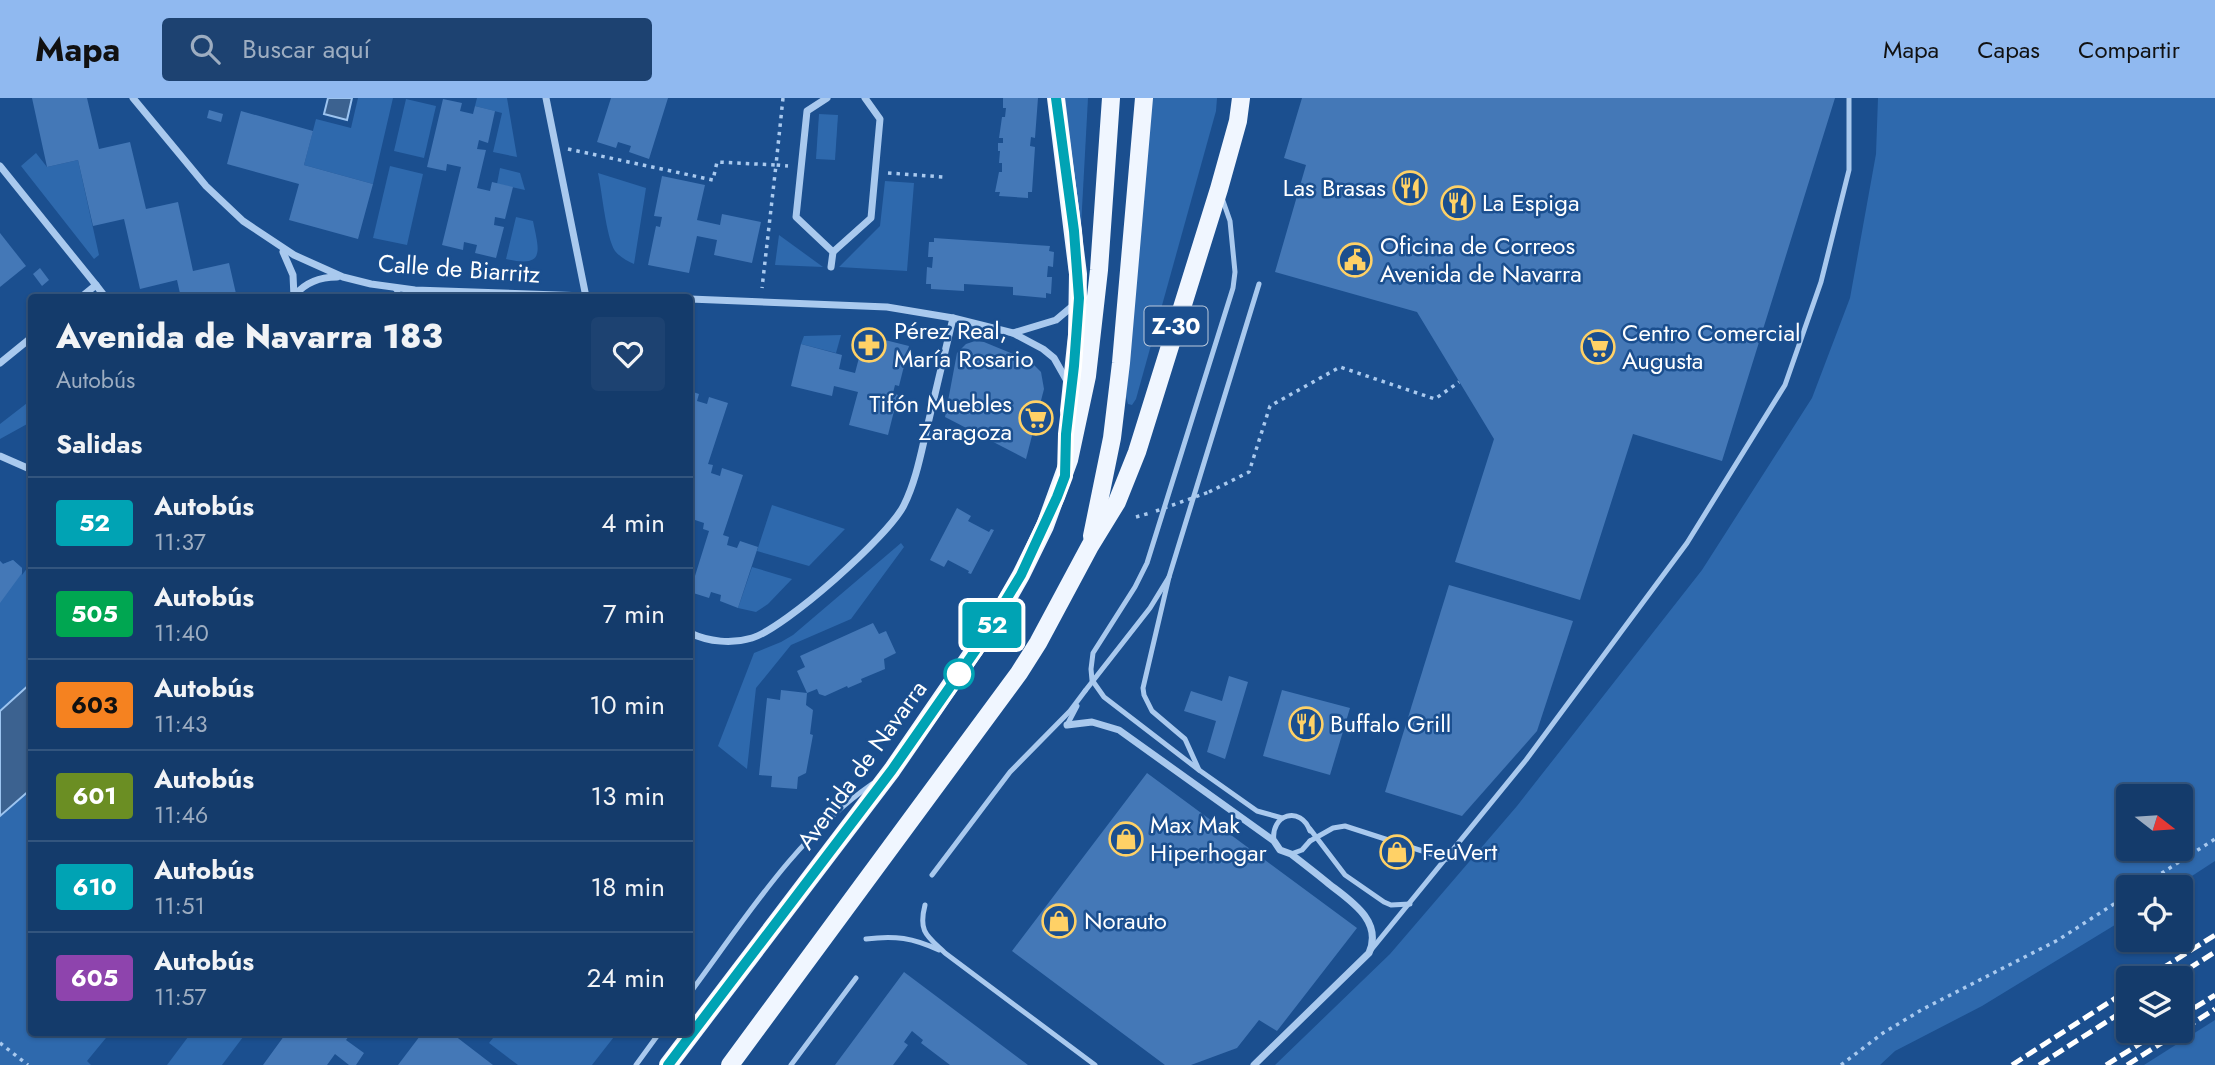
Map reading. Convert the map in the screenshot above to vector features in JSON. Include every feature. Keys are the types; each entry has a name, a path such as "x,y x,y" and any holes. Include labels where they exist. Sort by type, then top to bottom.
{"main road":[{"path":"1056,98 1074,231 1079,298 1066,434 1065,476"},
{"path":"1065,476 1087,376 1099,270 1111,98"},
{"path":"730,1065 1019,673 1090,547 1112,438 1144,98"},
{"name":"Z-30","path":"1090,547 1117,502 1137,452 1219,189 1238,121 1241,98"},
{"name":"Avenida de Navarra","path":"693,1032 892,770 997,617 1039,538 1065,476"},
{"name":"Avenida de Navarra","path":"668,1065 690,1036"}],"street":[{"name":"Calle de Biarritz","path":"133,98 206,186 243,220 282,248 343,277 394,287 459,294"},
{"path":"546,98 585,294"},
{"path":"827,98 807,111 796,217 833,252"},
{"path":"831,267 833,252 871,218 880,119 865,98"},
{"path":"0,166 103,294"},
{"path":"875,172 886,173"},
{"path":"282,248 293,275 294,294"},
{"path":"296,294 316,280 343,277"},
{"path":"85,294 96,285"},
{"path":"1013,333 1056,320 1068,312 1079,298"},
{"path":"693,299 887,307 953,318 1013,333 1043,349 1054,358 1072,391"},
{"path":"693,634 717,641 736,641 752,638 777,626 870,547 896,519 917,468 953,318"},
{"path":"0,363 28,340"},
{"path":"0,456 28,468"},
{"path":"1067,725 1092,722 1119,730 1274,841 1280,850 1291,854 1363,912 1369,921 1373,936 1369,953 1254,1065"}],"lane":[{"path":"1369,953 1526,760 1687,543 1785,385 1821,282 1849,170 1849,98"},
{"path":"1219,189 1230,221 1235,272 1233,288 1147,563 1093,653 1092,680 1104,697 1257,811 1282,818 1301,818 1345,876 1384,902 1391,905 1410,904"},
{"path":"1199,770 1185,739 1152,711 1143,688 1169,577 1258,284"},
{"path":"394,287 399,294"},
{"path":"932,875 1010,772 1070,711 1150,608 1169,577"},
{"path":"1067,725 1085,691"},
{"path":"693,989 801,846 852,798 892,770"},
{"path":"1274,841 1274,828 1282,818"},
{"path":"1291,854 1302,850 1310,841 1333,828 1345,827 1447,859"},
{"path":"1310,829 1310,841"},
{"path":"925,905 923,929 930,938 946,953 1095,1065"},
{"path":"866,939 888,936 908,938 946,953"},
{"path":"791,1065 856,978"},
{"path":"636,1065 657,1036"}],"path":[{"path":"761,302 783,98"},
{"path":"556,147 713,180 717,162 787,166"},
{"path":"886,173 943,177"},
{"path":"1136,517 1209,492 1249,472 1270,406 1340,367 1435,398 1459,382"},
{"path":"2159,875 2215,839"},
{"path":"1841,1065 1883,1033 1923,1009 2058,940 2116,903"},
{"path":"0,1043 28,1065"}],"shaded area":[{"path":"328,98 352,98 347,120 324,114"},
{"path":"358,98 393,98 373,184 304,165 316,119 351,128"},
{"path":"477,98 507,98 517,157 493,152 502,113 475,106"},
{"path":"1058,98 1088,98 1081,227 1074,226"},
{"path":"1149,98 1217,98 1216,111 1136,399 1132,405 1128,404 1126,397"},
{"path":"1878,98 2215,98 2215,861 2193,875 2116,875 2116,924 1982,1006 1895,1051 1880,1065 1275,1065 1390,954 1517,806 1702,570 1812,398 1850,298 1876,154"},
{"path":"406,99 436,106 424,158 394,151"},
{"path":"819,114 838,115 835,160 816,159"},
{"path":"36,153 47,167 78,160 99,255 94,259 21,166"},
{"path":"390,166 423,174 407,245 373,238"},
{"path":"500,168 520,173 525,190 497,184"},
{"path":"598,173 646,188 634,264 619,255 612,244"},
{"path":"885,181 914,183 907,271 839,267 880,226"},
{"path":"516,217 533,221 538,249 534,259 506,259"},
{"path":"779,235 823,267 775,265"},
{"path":"841,335 836,353 801,344 804,336"},
{"path":"28,402 28,424 0,439 0,424"},
{"path":"772,505 845,529 809,566 757,551"},
{"path":"901,543 904,547 851,619 791,645 756,688 747,769 718,746 754,653 793,635"},
{"path":"13,560 22,568 22,575 28,567 28,1036 108,1036 87,1061 91,1065 0,1065 0,561 3,564"},
{"path":"752,567 792,579 768,604 756,612 738,608"},
{"path":"28,686 28,792 0,816 0,711"},
{"path":"2215,1020 2215,1065 2144,1065 2179,1043 2193,1043 2193,1034"},
{"path":"189,1036 244,1036 222,1065 167,1065"},
{"path":"495,1036 615,1036 592,1065 518,1065 489,1043"}],"building":[{"path":"32,98 87,98 99,149 130,142 146,209 178,202 193,271 229,263 236,294 180,294 177,280 140,289 124,219 93,226 78,160 47,167"},
{"path":"611,98 668,98 649,159 629,152 631,146 618,142 616,148 597,142"},
{"path":"1003,98 1038,98 1035,138 1031,137 1030,146 1035,147 1032,192 1028,192 1028,198 999,196 1000,192 995,192 999,172 1002,172 998,143 1003,143 1003,138 999,138 1006,108 1003,108"},
{"name":"Centro Comercial Augusta","path":"1302,98 1835,98 1722,461 1633,434 1580,600 1455,562 1494,439 1417,312 1275,272 1306,165 1284,158"},
{"path":"443,99 462,103 460,111 473,114 475,106 495,111 488,143 479,140 477,149 486,150 477,188 490,191 492,182 513,187 505,219 495,217 494,225 504,227 496,258 475,253 477,245 464,242 463,250 442,245 461,167 447,164 446,171 427,167"},
{"path":"209,110 223,114 221,122 207,118"},
{"path":"241,111 313,131 304,165 373,184 358,239 289,220 299,184 227,164"},
{"path":"662,176 705,185 697,220 720,225 722,214 761,222 752,263 714,255 717,240 697,236 689,273 648,265 656,226 660,227 662,217 654,216"},
{"path":"0,233 26,266 0,287"},
{"path":"934,238 1050,246 1049,251 1054,252 1053,267 1048,266 1047,277 1052,277 1051,294 1046,293 1046,298 1013,295 1013,287 964,284 964,291 931,289 931,284 926,284 927,267 932,268 933,257 928,257 929,242 934,242"},
{"path":"40,268 49,280 42,286 33,274"},
{"path":"865,335 909,346 899,386 895,385 893,393 898,395 888,435 849,425 858,392 834,386 832,396 791,386 801,344 842,355 839,369 855,373"},
{"path":"984,342 1030,361 1041,372 1044,389 1026,459 945,417 957,353 966,344"},
{"path":"693,392 699,394 697,401 707,404 709,397 728,403 708,464 713,465 711,473 720,476 722,468 743,475 723,535 729,537 727,545 737,548 740,541 758,547 738,608 720,601 721,595 711,592 709,598 693,593 693,582 709,531 703,529 704,523 695,520 693,526"},
{"path":"957,508 971,516 968,521 989,532 994,530 971,574 948,560 944,567 930,560"},
{"path":"13,560 22,568 22,573 0,603 0,561 3,564"},
{"path":"1449,585 1573,621 1537,731 1462,816 1385,792"},
{"path":"873,623 879,634 886,631 896,653 884,659 885,669 861,679 862,682 825,696 819,694 817,689 807,693 797,671 805,667 800,656"},
{"path":"1229,676 1248,682 1225,759 1207,752 1216,721 1184,711 1191,691 1222,701"},
{"path":"781,690 807,693 806,705 813,710 810,734 813,735 806,773 798,777 797,789 771,787 772,776 759,775 767,698 780,700"},
{"path":"1282,690 1350,708 1330,775 1263,756"},
{"path":"1147,773 1357,928 1277,1031 1259,1020 1237,1048 1191,1065 1165,1065 1012,951"},
{"path":"904,972 1028,1065 950,1065 921,1043 923,1040 912,1031 904,1042 908,1045 893,1065 835,1065"},
{"path":"284,1036 349,1036 346,1040 364,1053 356,1065 349,1065 335,1054 327,1065 263,1065"},
{"path":"420,1036 455,1036 493,1065 398,1065"}],"railway":[{"path":"2166,966 2215,935"},
{"path":"2193,966 2215,952"},
{"path":"2193,1009 2215,995"},
{"path":"2012,1065 2116,998"},
{"path":"2127,1065 2215,1009"},
{"path":"2039,1065 2116,1016"},
{"path":"2106,1065 2141,1043"}],"bus line":[{"name":"52","path":"693,1032 892,770 975,651 1021,575 1057,497 1065,476 1066,434 1079,298 1074,231 1056,98"},
{"name":"52","path":"668,1065 690,1036"}],"place":[{"name":"Las Brasas","path":"1410,188"},
{"name":"La Espiga","path":"1458,203"},
{"name":"Oficina de Correos Avenida de Navarra","path":"1355,260"},
{"name":"Pérez Real, María Rosario","path":"869,345"},
{"name":"Centro Comercial Augusta","path":"1598,347"},
{"name":"Tifón Muebles Zaragoza","path":"1036,418"},
{"name":"Buffalo Grill","path":"1306,724"},
{"name":"Max Mak Hiperhogar","path":"1126,839"},
{"name":"FeuVert","path":"1397,852"},
{"name":"Norauto","path":"1059,921"}]}
